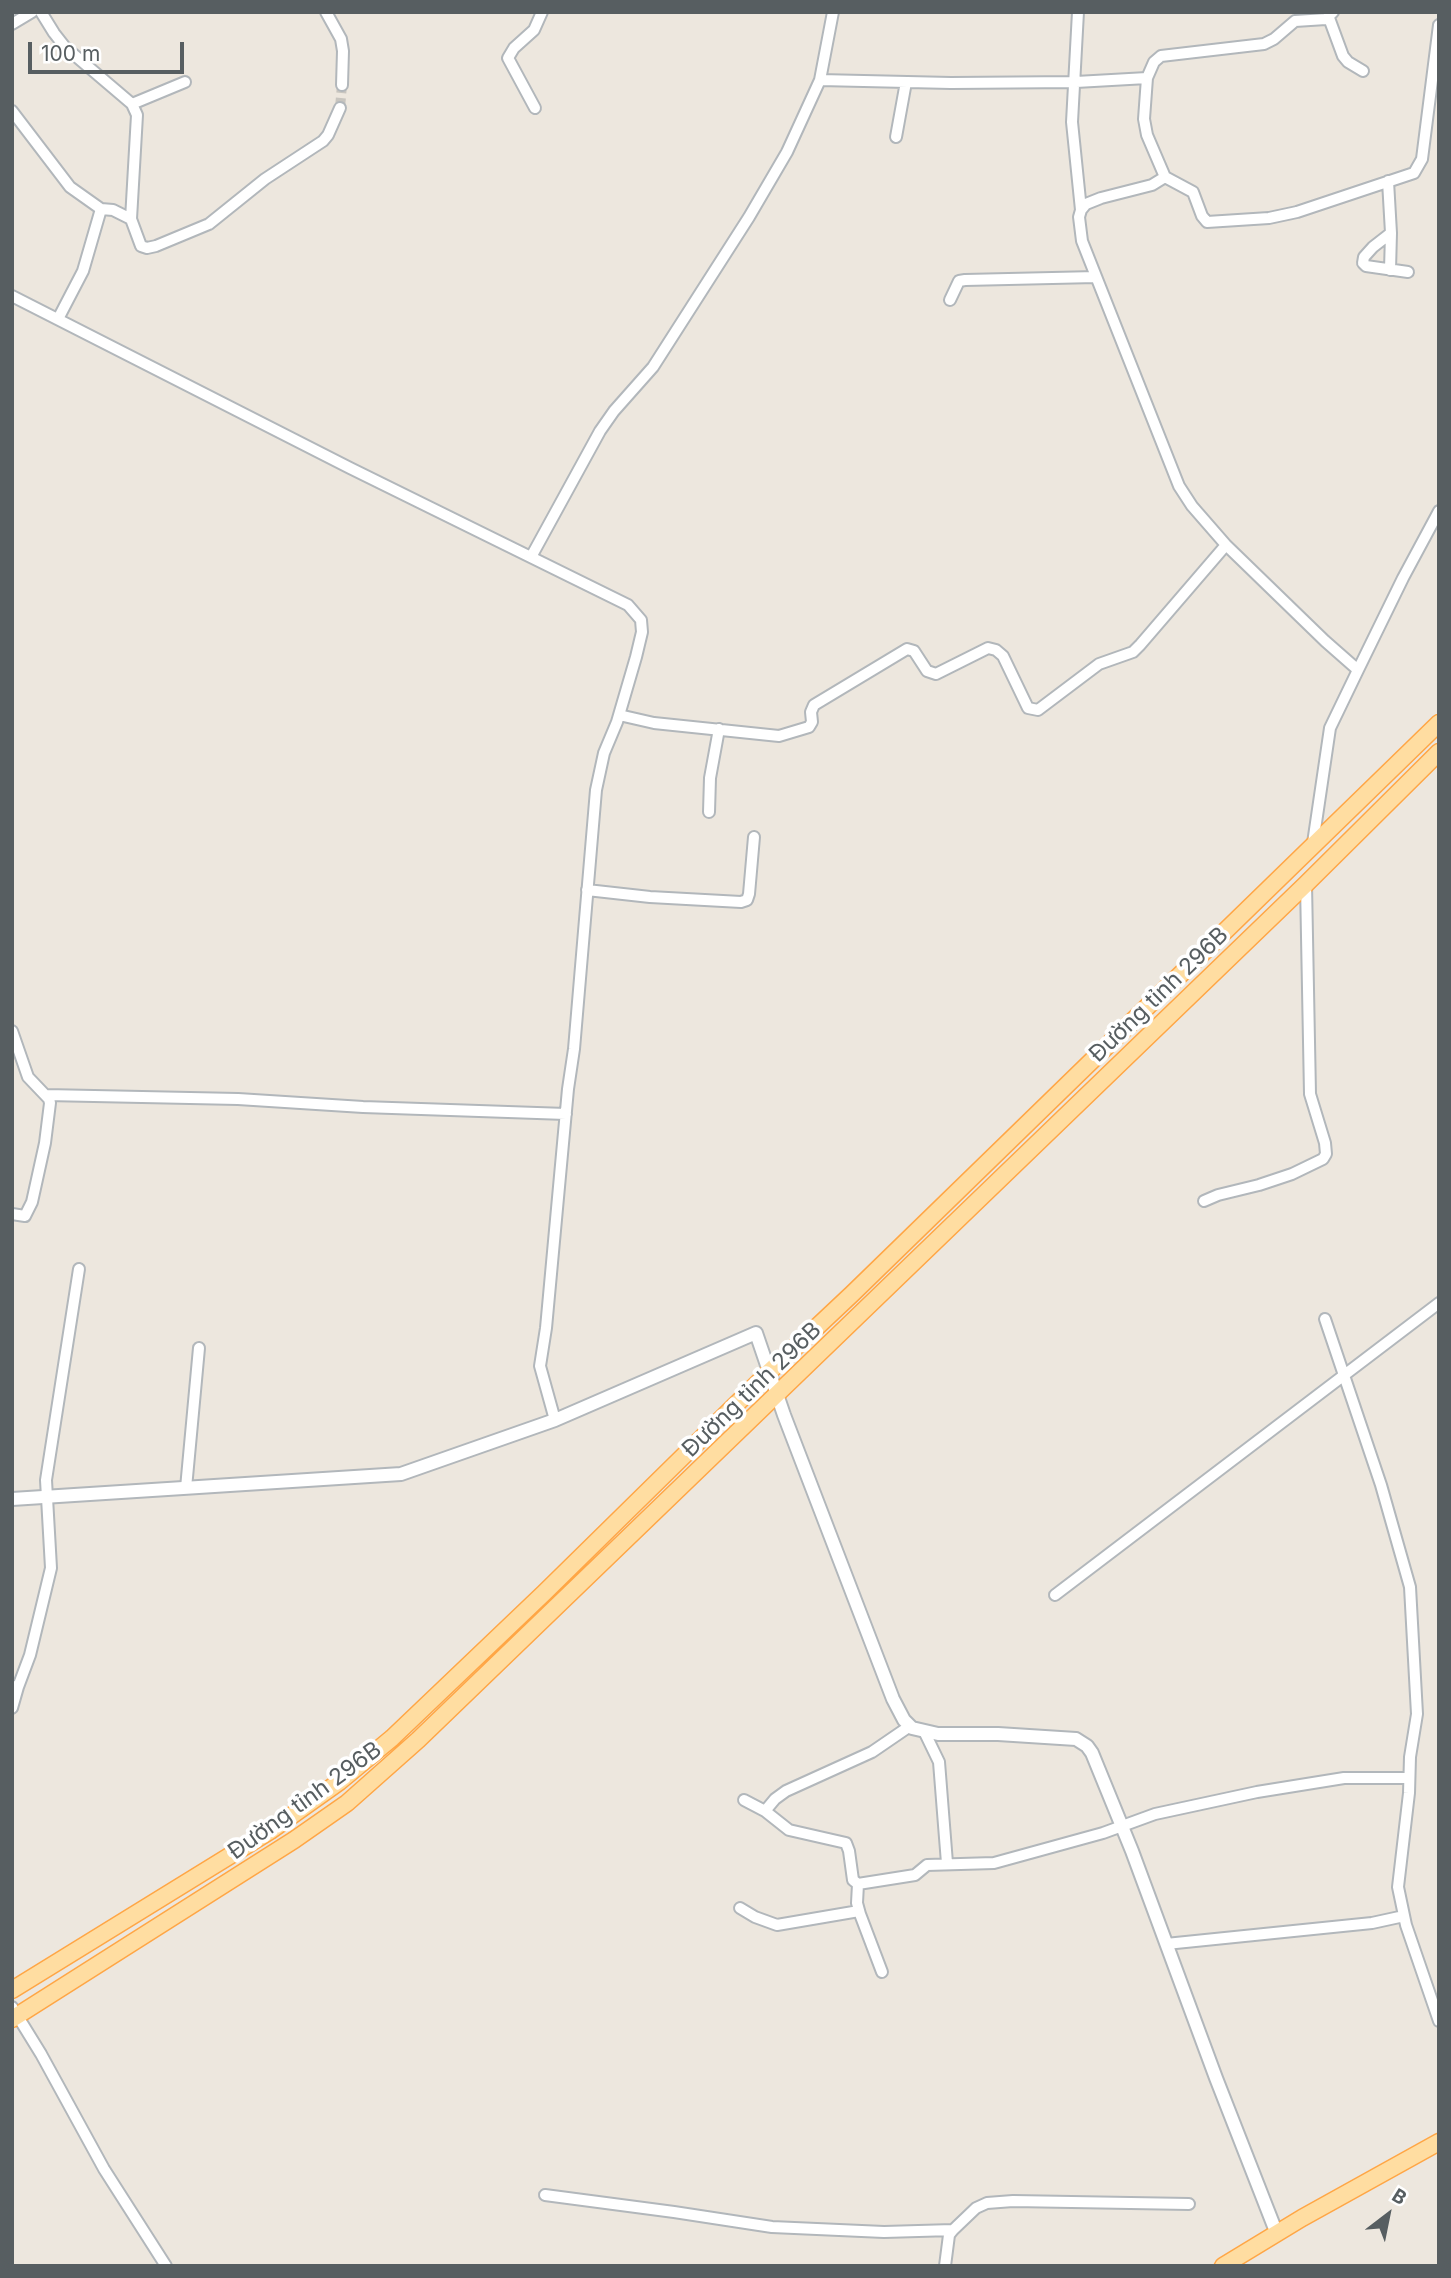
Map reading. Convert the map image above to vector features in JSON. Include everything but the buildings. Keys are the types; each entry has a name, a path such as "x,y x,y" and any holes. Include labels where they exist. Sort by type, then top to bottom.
{"main road":[{"name":"Đường tỉnh 296B","path":"12,1990 244,1848 339,1782 392,1738 1439,723"},
{"name":"Đường tỉnh 296B","path":"14,2014 294,1840 347,1803 418,1740 555,1609 776,1392 1306,884 1439,752"},
{"path":"1223,2266 1302,2218 1439,2142"}],"street":[{"path":"12,23 32,12"},
{"path":"41,12 65,47 132,104 137,115 131,219"},
{"path":"326,12 341,39 342,85"},
{"path":"535,108 508,58 513,48 534,30 542,12"},
{"path":"531,557 600,431 653,367 750,217 787,152 820,80 833,12"},
{"path":"1078,12 1072,122 1082,240 1179,486 1192,506 1226,545 1358,670"},
{"path":"1363,71 1343,56 1331,15 1295,21 1264,44 1161,56 1154,62 1147,78 1144,119 1147,135 1165,177 1193,192 1207,222 1269,218 1297,212 1414,173 1422,159 1439,25"},
{"path":"820,80 1076,82 1147,78"},
{"path":"132,104 186,82"},
{"path":"896,137 906,82"},
{"path":"12,111 69,187 101,209 113,210 131,219 138,242 147,248 209,224 265,179 323,141 340,108"},
{"path":"1081,210 1086,204 1101,198 1152,185 1165,177"},
{"path":"1388,181 1390,270"},
{"path":"58,320 83,271 101,209"},
{"path":"1391,233 1373,247 1364,257 1363,263 1366,266 1408,272"},
{"path":"950,300 959,281 965,280 1096,277"},
{"path":"12,296 628,606 641,620 642,632 619,715 599,769 574,1049 540,1366 555,1420"},
{"path":"1313,843 1330,729 1439,511"},
{"path":"619,715 654,723 779,736 808,727 812,722 811,712 814,705 907,649 914,650 927,671 936,674 988,648 1003,656 1028,708 1038,710 1099,664 1133,652 1226,545"},
{"path":"709,812 710,778 719,729"},
{"path":"587,890 649,897 741,902 747,900 749,894 754,837"},
{"path":"1204,1201 1292,1174 1323,1159 1326,1154 1310,1094 1306,884"},
{"path":"12,1031 28,1077 46,1095 50,1103 46,1143 32,1202 25,1216 12,1214"},
{"path":"46,1095 238,1099 565,1114"},
{"path":"12,1708 15,1686 30,1655 51,1568 46,1497 50,1448 79,1269"},
{"path":"1055,1595 1439,1303"},
{"path":"1325,1319 1381,1485 1410,1587 1417,1714 1410,1757 1398,1888 1439,2021"},
{"path":"12,1499 401,1474 555,1420 756,1333 893,1699 904,1720 910,1726 925,1731 1076,1739 1092,1753 1277,2234"},
{"path":"186,1488 199,1348"},
{"path":"765,1811 786,1791 873,1752 910,1726"},
{"path":"925,1731 939,1762 947,1863"},
{"path":"744,1800 765,1811 789,1830 845,1843 853,1880 858,1884 915,1875 927,1864 993,1863 1103,1833 1155,1814 1222,1799 1344,1778 1409,1778"},
{"path":"858,1884 859,1911 882,1972"},
{"path":"740,1908 777,1925 859,1911"},
{"path":"1166,1944 1372,1923 1405,1916"},
{"path":"14,2014 41,2054 104,2169 166,2266"},
{"path":"545,2195 674,2211 772,2227 884,2232 953,2230"},
{"path":"945,2266 949,2235 976,2208 987,2203 1013,2201 1189,2204"}],"tunnel":[{"path":"340,108 342,85"}]}
